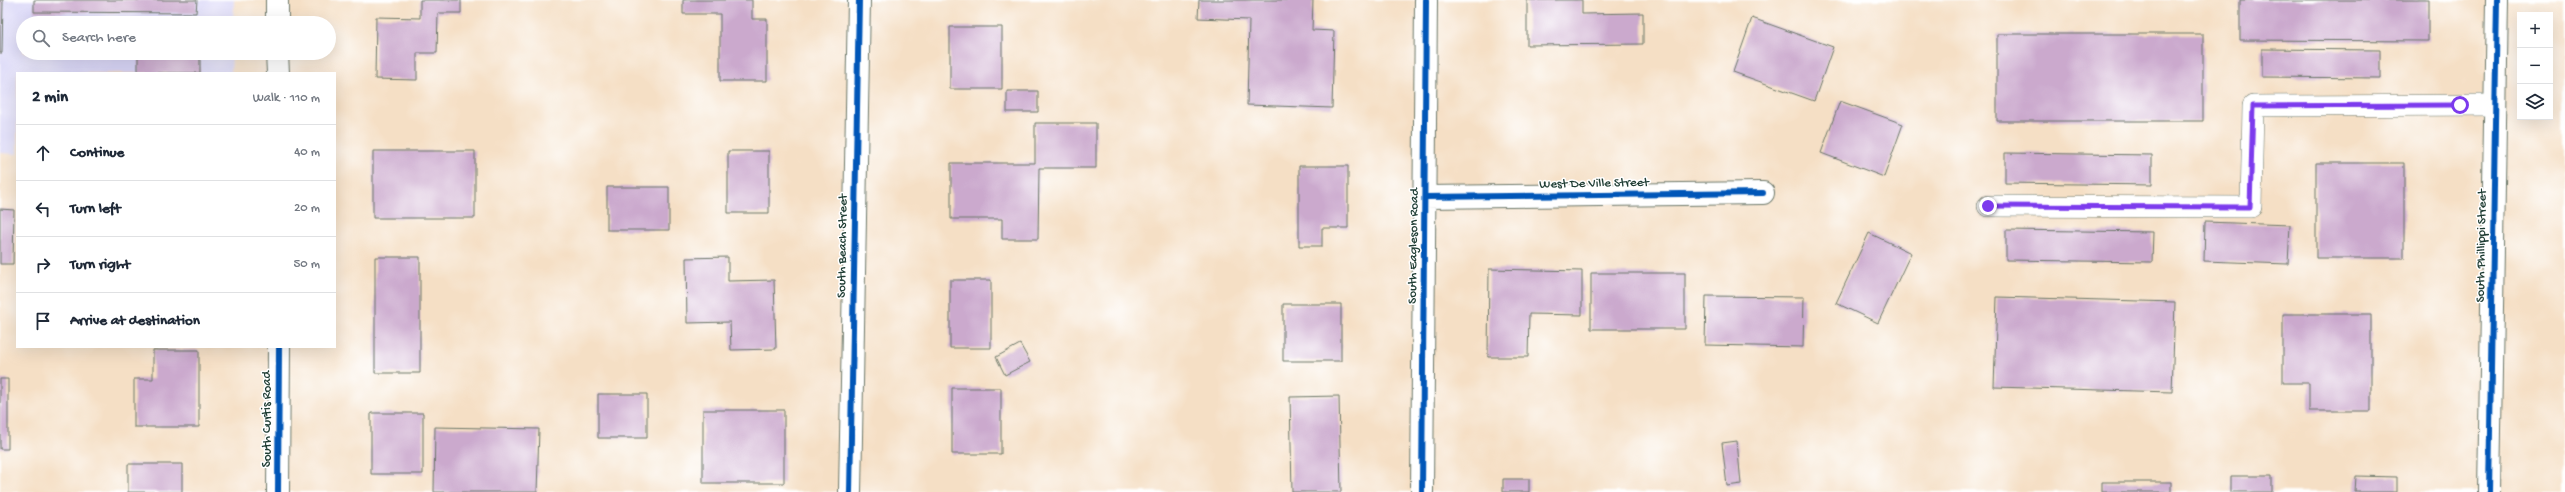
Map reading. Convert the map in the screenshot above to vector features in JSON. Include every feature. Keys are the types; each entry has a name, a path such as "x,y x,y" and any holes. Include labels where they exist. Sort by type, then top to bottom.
{"street":[{"path":"277,0 277,16"},
{"name":"South Beach Street","path":"850,492 859,0"},
{"name":"South Eagleson Road","path":"1422,492 1426,0"},
{"name":"South Phillippi Street","path":"2489,492 2497,0"},
{"path":"277,60 278,72"},
{"name":"West De Ville Street","path":"1425,197 1763,193"},
{"name":"South Curtis Road","path":"278,348 278,492"}],"lane":[{"path":"1988,206 2250,207 2253,106 2495,105"}],"shaded area":[{"path":"0,0 234,0 233,16 16,16 16,60 232,60 231,72 16,72 16,154 0,153"}],"building":[{"path":"0,0 3,0 2,53 0,53"},
{"path":"34,0 197,0 196,13 34,12"},
{"path":"420,0 461,0 461,13 438,13 437,53 417,53 417,80 375,79 376,17 420,18"},
{"path":"683,0 752,0 752,19 767,19 767,81 720,81 720,14 683,14"},
{"path":"1199,0 1313,0 1312,30 1334,31 1332,108 1247,105 1249,20 1198,18"},
{"path":"1527,0 1582,0 1582,14 1643,13 1643,44 1527,45"},
{"path":"2240,0 2428,0 2428,41 2240,40"},
{"path":"1752,18 1833,47 1814,101 1733,72"},
{"path":"950,27 1002,27 1002,89 950,89"},
{"path":"1997,34 2203,34 2203,121 1997,121"},
{"path":"2262,49 2380,50 2380,78 2262,77"},
{"path":"138,60 200,60 200,72 138,72"},
{"path":"1007,91 1038,91 1038,112 1007,112"},
{"path":"1840,101 1903,124 1884,177 1821,153"},
{"path":"1035,123 1096,123 1096,168 1039,168 1038,239 1002,239 1002,219 951,219 951,163 1035,163"},
{"path":"373,151 475,151 475,218 373,218"},
{"path":"728,151 769,151 769,213 728,213"},
{"path":"2005,153 2152,155 2152,185 2005,183"},
{"path":"2316,163 2404,163 2404,258 2316,258"},
{"path":"1299,166 1348,166 1348,228 1322,228 1322,246 1299,246"},
{"path":"607,187 669,187 669,230 607,230"},
{"path":"0,209 14,210 13,264 0,264"},
{"path":"2205,222 2290,225 2288,264 2204,261"},
{"path":"2006,230 2153,232 2152,262 2006,260"},
{"path":"1869,233 1911,253 1878,323 1836,303"},
{"path":"375,257 420,257 420,373 375,373"},
{"path":"728,257 728,281 774,280 776,349 731,350 730,322 687,323 686,258"},
{"path":"1489,269 1582,271 1582,315 1529,314 1528,357 1488,357"},
{"path":"1591,273 1685,273 1685,329 1591,329"},
{"path":"950,280 991,280 991,348 950,348"},
{"path":"1706,296 1804,297 1803,347 1705,345"},
{"path":"1997,297 2175,302 2172,392 1994,387"},
{"path":"1283,304 1341,304 1341,361 1283,361"},
{"path":"2283,314 2371,314 2371,411 2309,411 2309,383 2283,383"},
{"path":"1020,344 1030,362 1005,375 996,357"},
{"path":"153,350 199,350 199,427 134,427 134,379 153,379"},
{"path":"0,379 8,379 8,449 0,449"},
{"path":"952,388 1001,388 1001,454 952,454"},
{"path":"598,394 647,394 647,438 598,438"},
{"path":"1339,396 1341,492 1292,492 1290,397"},
{"path":"703,410 784,410 784,483 703,483"},
{"path":"371,413 423,413 423,474 371,474"},
{"path":"435,427 539,429 537,492 434,492"},
{"path":"1737,441 1741,484 1727,486 1722,443"},
{"path":"128,464 182,464 182,492 128,492"},
{"path":"2231,476 2272,476 2272,492 2231,492"},
{"path":"2356,476 2397,477 2397,492 2355,492"},
{"path":"1503,479 1529,479 1529,492 1503,492"},
{"path":"2102,482 2171,482 2171,492 2102,492"}],"cycle path":[{"path":"850,492 859,0"},
{"path":"1422,492 1426,0"},
{"path":"2489,492 2497,0"},
{"path":"1425,197 1763,193"},
{"path":"278,492 279,348"}],"route":[{"path":"1988,206 2250,207 2253,106 2460,105"}]}
